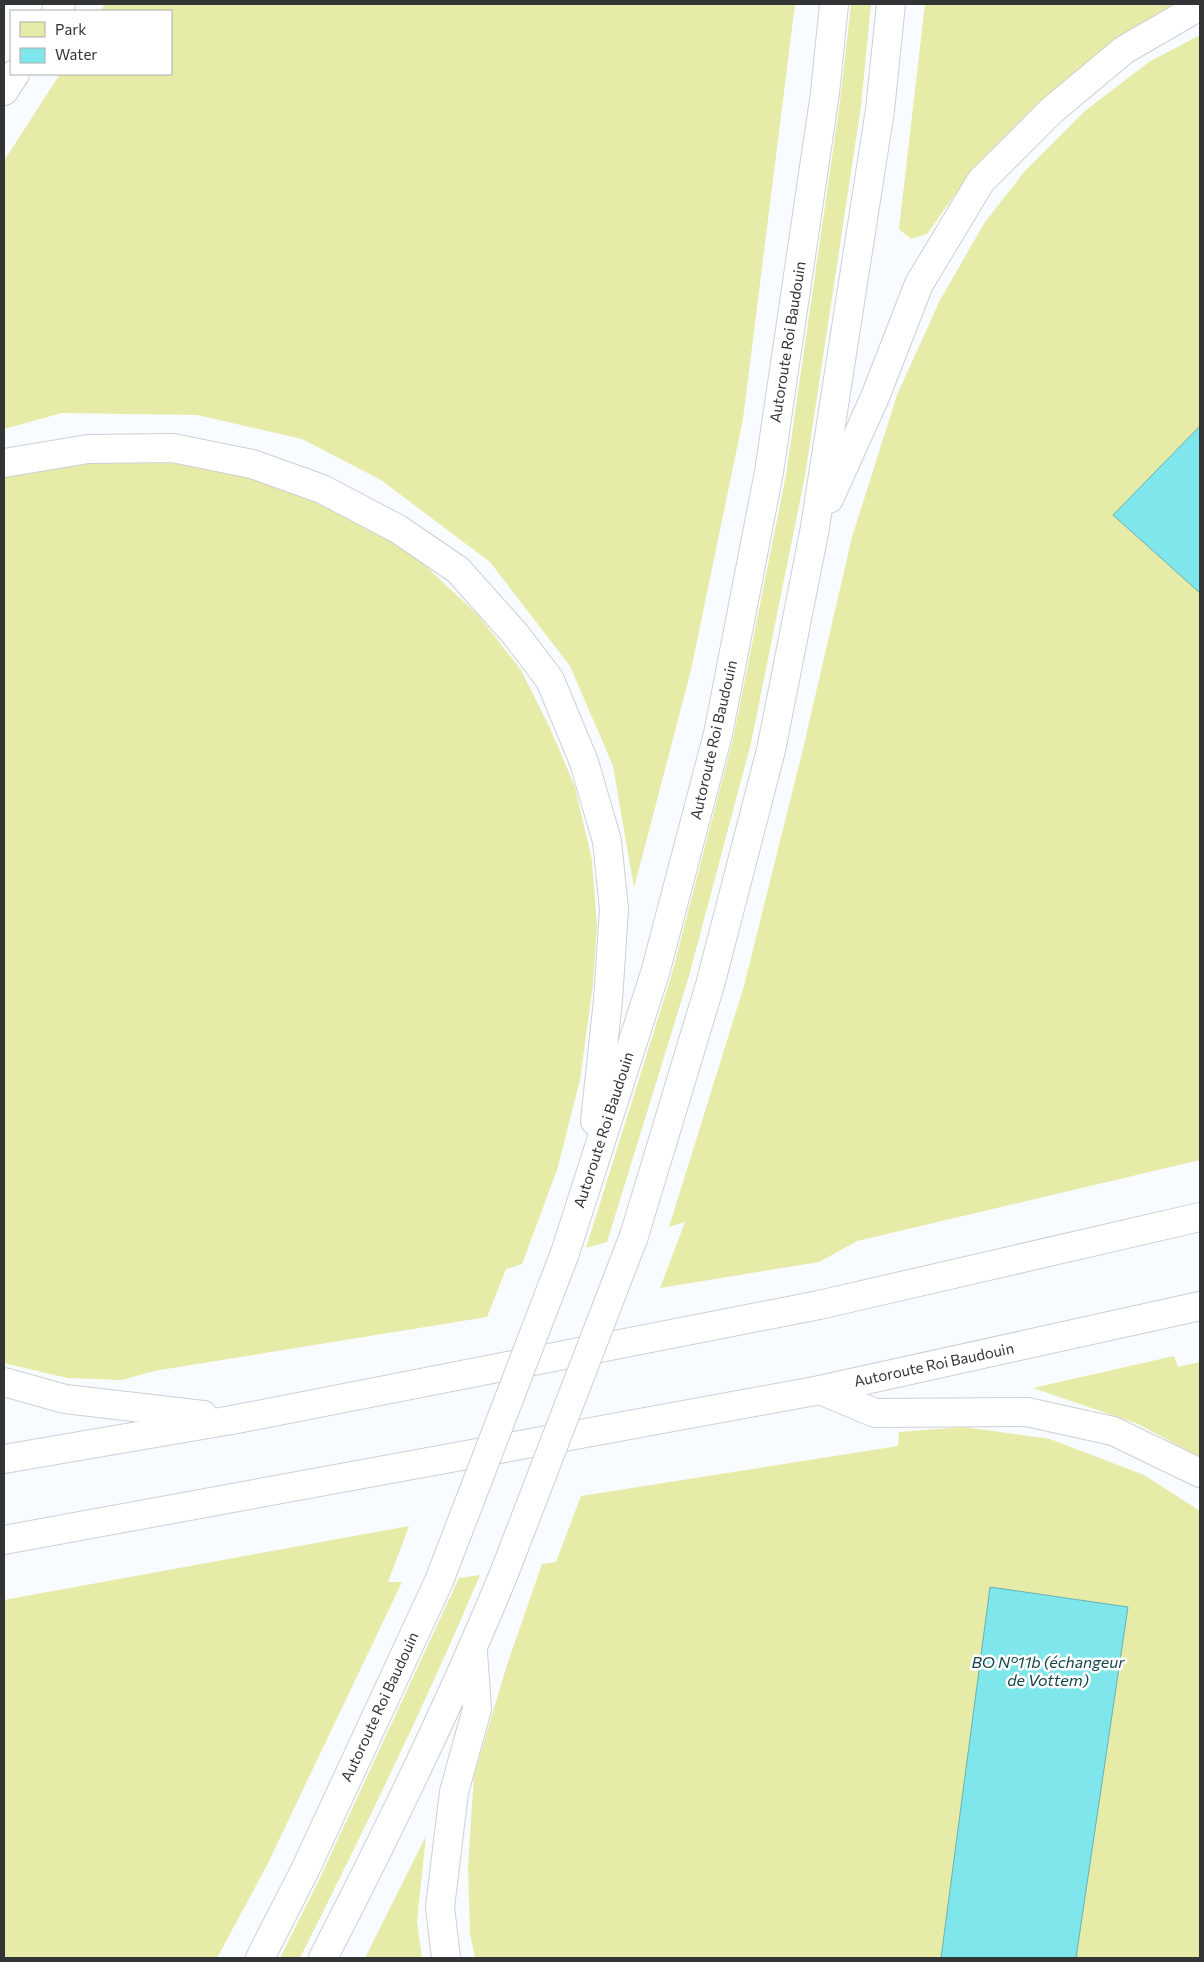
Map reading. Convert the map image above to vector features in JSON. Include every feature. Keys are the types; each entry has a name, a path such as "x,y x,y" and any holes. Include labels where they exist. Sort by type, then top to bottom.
{"highway":[{"name":"Autoroute Roi Baudouin","path":"260,1958 305,1870 438,1581 565,1253 655,973 718,734 769,472 825,93 834,4"},
{"path":"323,1958 472,1650 505,1571 634,1236 710,985 771,750 814,533 880,110 891,4"},
{"path":"814,533 874,397 919,284 981,182 1051,111 1124,50 1200,6"},
{"path":"4,91 14,75"},
{"path":"4,462 88,449 173,448 252,464 322,489 398,529 458,570 516,635 550,680 584,762 607,840 614,909 608,1000 589,1178"},
{"path":"4,1459 237,1418 819,1305 1200,1218"},
{"name":"Autoroute Roi Baudouin","path":"4,1540 820,1390 1200,1306"},
{"path":"4,1382 65,1399 237,1418"},
{"path":"820,1390 875,1413 946,1411 1027,1412 1113,1431 1200,1474"},
{"path":"446,1958 440,1907 454,1792 477,1708 472,1650"}],"green space":[{"path":"105,4 795,4 743,419 691,670 634,888 613,766 570,666 490,562 381,480 302,439 197,415 62,413 4,429 4,161 59,75 172,75 172,10 101,10"},
{"path":"851,4 871,4 861,106 805,476 751,743 689,976 607,1242 586,1248 671,977 733,739 786,475 840,102"},
{"path":"925,4 1182,4 1119,37 1041,101 971,172 927,234 911,239 899,229"},
{"path":"1200,35 1200,1160 857,1241 819,1262 660,1288 685,1222 669,1227 744,986 802,753 852,537 897,395 940,300 985,222 1025,171 1086,110 1149,62"},
{"path":"85,458 155,458 237,469 322,500 370,526 418,559 478,615 521,670 550,728 575,787 592,860 597,926 593,984 580,1080 557,1170 522,1264 506,1269 487,1317 154,1371 122,1380 67,1378 4,1363 4,473"},
{"path":"1174,1356 1178,1367 1200,1362 1200,1457 1138,1424 1033,1388"},
{"path":"964,1427 1050,1439 1144,1475 1200,1511 1200,1958 475,1958 470,1934 468,1867 474,1775 507,1665 542,1564 556,1562 581,1496 898,1446 899,1432"},
{"path":"409,1526 388,1582 402,1582 267,1865 217,1958 4,1958 4,1600"},
{"path":"480,1575 438,1672 393,1768 300,1958 280,1958 321,1876 459,1578"},
{"path":"426,1836 417,1921 422,1958 365,1958"}],"water":[{"path":"1200,426 1200,593 1113,515"},
{"name":"BO N°11b (échangeur de Vottem)","path":"990,1587 1128,1607 1076,1958 941,1958"}]}
